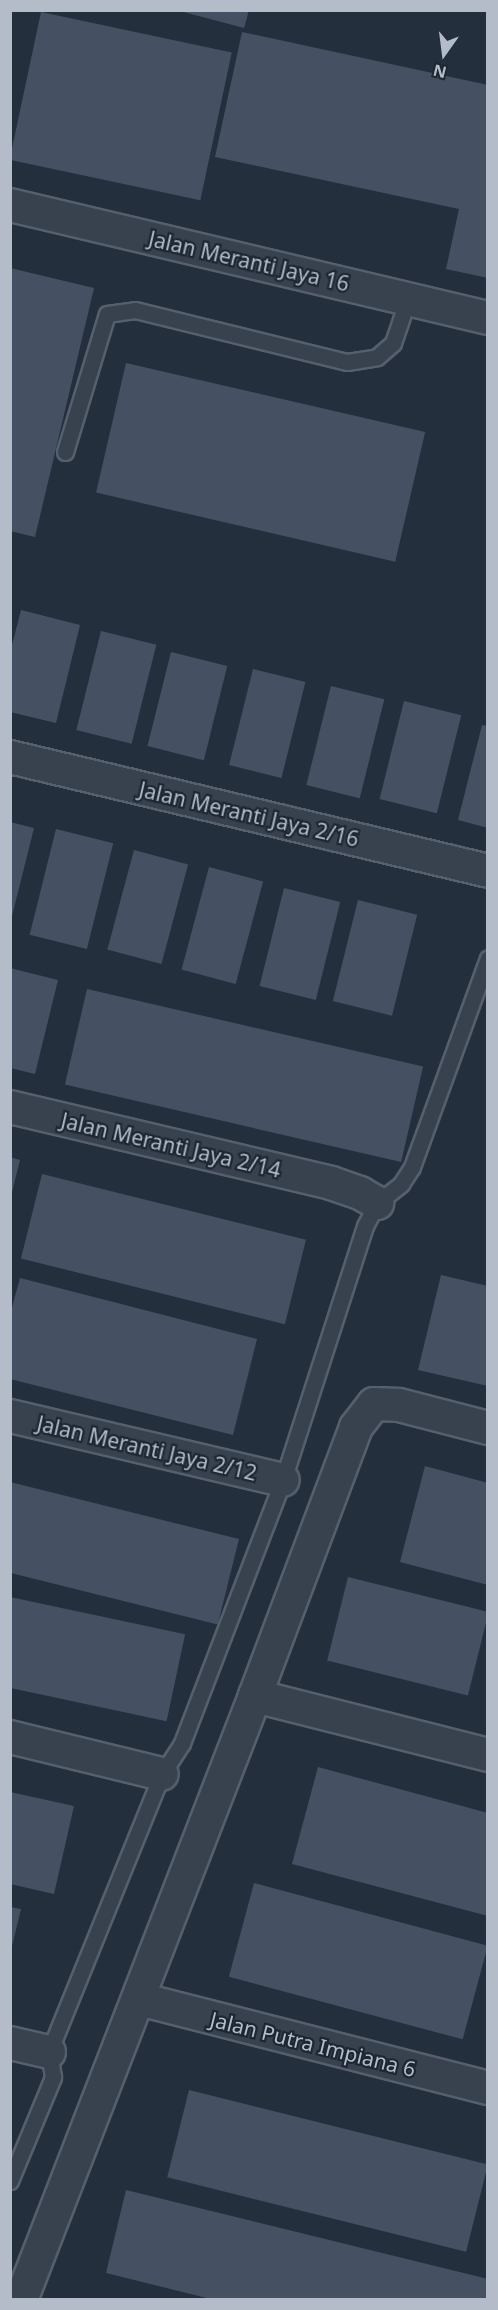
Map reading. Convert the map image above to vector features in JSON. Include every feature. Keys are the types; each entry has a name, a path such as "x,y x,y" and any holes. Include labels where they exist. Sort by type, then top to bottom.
{"street":[{"name":"Jalan Meranti Jaya 16","path":"10,205 488,318"},
{"name":"Jalan Meranti Jaya 2/16","path":"10,757 488,871"},
{"name":"Jalan Meranti Jaya 2/14","path":"10,1107 331,1184 360,1193 377,1203"},
{"path":"21,2300 139,1999 356,1427 374,1404 399,1405 488,1428"},
{"name":"Jalan Meranti Jaya 2/12","path":"10,1416 283,1480"},
{"path":"255,1696 488,1755"},
{"path":"10,1737 162,1774"},
{"name":"Jalan Putra Impiana 6","path":"139,1999 488,2088"},
{"path":"10,2043 49,2052"}],"lane":[{"path":"65,452 107,314 135,310 347,362 377,357 393,343 408,299"},
{"path":"10,2181 53,2077 49,2052 162,1774 182,1743 283,1480 365,1226 377,1203 401,1184 412,1167 488,958"}],"building":[{"path":"176,10 249,10 244,28"},
{"path":"41,12 232,53 200,200 10,160"},
{"path":"242,32 488,85 488,278 446,269 459,209 215,157"},
{"path":"10,268 94,288 35,537 10,531"},
{"path":"126,363 425,432 395,562 96,493"},
{"path":"21,610 80,625 56,723 10,712 10,653"},
{"path":"101,631 156,645 132,744 76,730"},
{"path":"171,652 227,666 204,760 148,746"},
{"path":"253,669 305,682 281,778 229,765"},
{"path":"331,686 384,699 360,798 306,785"},
{"path":"404,701 461,715 437,813 380,799"},
{"path":"482,725 488,726 488,828 458,820"},
{"path":"10,822 34,828 11,920 10,920"},
{"path":"56,829 113,843 87,949 30,935"},
{"path":"134,850 188,864 161,964 107,949"},
{"path":"209,867 263,881 236,984 182,969"},
{"path":"284,888 340,902 316,1000 260,986"},
{"path":"358,900 417,915 392,1016 333,1001"},
{"path":"10,968 58,980 35,1074 10,1068"},
{"path":"87,989 423,1067 401,1162 65,1084"},
{"path":"10,1157 20,1160 11,1196 10,1196"},
{"path":"42,1174 306,1240 285,1324 21,1258"},
{"path":"441,1275 488,1286 488,1386 418,1370"},
{"path":"20,1278 257,1339 233,1435 10,1379 10,1315"},
{"path":"425,1466 488,1483 488,1585 400,1562"},
{"path":"10,1482 239,1539 218,1624 10,1573"},
{"path":"348,1577 488,1612 468,1696 327,1660"},
{"path":"10,1597 185,1634 167,1721 10,1688"},
{"path":"318,1767 488,1813 488,1916 292,1864"},
{"path":"10,1792 74,1806 54,1894 10,1884"},
{"path":"254,1883 488,1946 463,2039 229,1977"},
{"path":"10,1907 21,1909 11,1950 10,1950"},
{"path":"189,2090 488,2165 466,2252 167,2177"},
{"path":"126,2190 488,2279 488,2300 215,2300 106,2273"}]}
